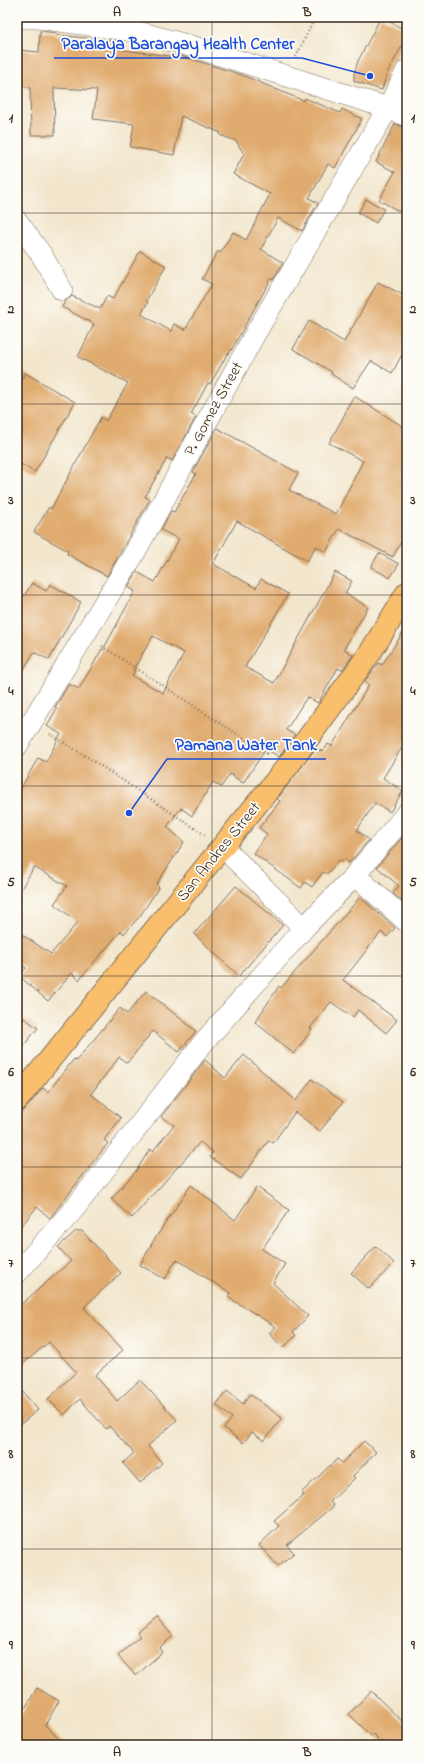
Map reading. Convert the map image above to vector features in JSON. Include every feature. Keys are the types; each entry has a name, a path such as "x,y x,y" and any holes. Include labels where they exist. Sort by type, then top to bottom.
{"main road":[{"name":"San Andres Street","path":"17,1100 287,767 370,653 407,593"}],"street":[{"path":"17,18 37,18 134,31 194,47 388,108 407,116"},
{"name":"P. Gomez Street","path":"17,746 30,722 134,554 255,334 388,108 407,70"},
{"path":"17,221 41,254 62,290"},
{"path":"17,1273 74,1209 203,1043 304,928 355,875 407,813"},
{"path":"223,847 304,928"},
{"path":"355,875 407,922"}],"path":[{"path":"286,77 315,17"},
{"path":"85,635 287,767"},
{"path":"30,722 92,760 223,847"}],"building":[{"path":"381,17 407,31 407,37 387,73 382,90 354,81 354,74 358,61"},
{"path":"40,31 56,33 56,35 118,41 117,49 176,57 176,55 191,59 242,75 304,101 305,98 340,113 342,109 362,119 335,168 328,164 309,198 318,203 302,231 278,218 261,249 283,263 273,280 271,279 229,354 228,353 210,384 208,383 191,414 196,417 172,461 167,458 145,497 150,499 107,576 67,554 68,551 34,532 49,507 51,509 101,417 106,421 128,383 78,357 94,324 62,307 65,301 72,296 100,309 107,296 113,299 140,251 166,266 146,301 148,302 141,314 171,331 174,324 185,330 212,284 202,279 218,251 220,253 233,232 246,240 270,194 233,174 244,154 236,141 181,116 174,155 130,147 134,124 93,119 97,90 54,88 55,135 31,135 30,87 17,86 17,50 39,52"},
{"path":"395,124 407,128 407,216 379,200 395,172 376,162"},
{"path":"366,199 384,209 376,223 358,213"},
{"path":"378,282 407,297 407,345 392,373 371,361 353,388 331,374 332,372 293,349 309,321 344,342"},
{"path":"25,373 75,402 35,472 17,462 17,388"},
{"path":"354,396 407,429 407,530 393,557 339,529 326,552 316,546 307,561 237,521 213,564 256,588 261,579 288,594 245,667 274,683 335,572 352,581 345,593 368,607 344,649 353,655 342,670 338,668 318,703 307,697 286,730 295,735 279,757 266,749 243,783 230,774 221,787 213,782 192,816 181,808 167,827 184,842 156,885 159,887 140,916 124,934 121,931 79,980 72,973 48,1001 19,976 26,968 17,962 17,931 51,954 78,922 54,904 67,886 34,867 17,896 17,795 38,758 46,762 61,734 47,726 57,708 55,707 69,684 79,689 102,649 103,650 135,591 128,587 137,572 155,582 179,539 161,530 171,511 174,512 196,474 193,472 217,428 298,473 289,490 336,514 363,461 329,443 346,412 345,411","holes":["153,636 184,653 163,693 132,676 135,671 133,670"]},
{"path":"379,553 399,564 390,578 371,567"},
{"path":"32,583 46,591 50,584 81,602 49,660 34,652 17,681 17,607"},
{"path":"407,626 407,739 383,778 403,791 390,812 375,803 357,830 369,840 349,863 344,859 342,862 339,860 327,874 323,872 312,887 305,882 301,888 253,853 267,834 259,828 280,801 277,799 316,748 323,752 328,744 332,746 369,685 364,682 379,663 382,665"},
{"path":"407,832 407,906 393,893 399,886 377,867"},
{"path":"236,886 283,925 239,976 194,934"},
{"path":"360,897 395,928 387,937 381,932 343,980 397,1020 386,1033 358,1010 353,1017 331,1002 310,1028 312,1029 294,1054 255,1022 279,986 281,988"},
{"path":"146,991 196,1031 179,1052 153,1031 127,1063 119,1057 91,1094 121,1118 104,1140 108,1143 50,1218 37,1207 17,1231 17,1112 26,1108 43,1088 48,1092 74,1059 76,1061 120,1008 127,1014"},
{"path":"24,1018 38,1028 17,1054 17,1027"},
{"path":"244,1055 296,1101 312,1079 343,1102 320,1131 295,1112 273,1143 269,1140 241,1179 210,1157 213,1152 200,1142 132,1218 111,1199 136,1171 150,1149 153,1151 174,1125 161,1117 205,1060 225,1078"},
{"path":"191,1185 235,1220 257,1187 289,1210 262,1249 285,1264 273,1283 308,1316 293,1332 296,1335 283,1348 269,1333 276,1327 228,1297 231,1293 181,1262 176,1260 165,1279 140,1265 154,1240"},
{"path":"76,1231 82,1231 121,1273 84,1308 123,1350 95,1375 117,1401 140,1380 177,1420 148,1446 162,1463 140,1483 123,1463 134,1453 109,1426 106,1429 80,1399 64,1415 48,1399 76,1372 49,1342 17,1369 17,1308 71,1261 58,1247"},
{"path":"376,1246 394,1263 369,1289 351,1273"},
{"path":"17,1385 38,1410 17,1427"},
{"path":"227,1391 243,1404 250,1394 282,1418 264,1441 252,1432 243,1443 224,1428 232,1418 216,1405"},
{"path":"364,1441 376,1452 353,1476 355,1478 330,1502 334,1506 287,1545 294,1553 278,1566 259,1545 279,1526 274,1521 304,1495 301,1493 337,1459 342,1463"},
{"path":"156,1617 173,1636 159,1648 162,1652 136,1676 118,1656 140,1636 137,1633"},
{"path":"37,1688 59,1701 45,1725 65,1745 17,1745 17,1722"},
{"path":"371,1691 407,1726 407,1745 384,1745 373,1734 371,1736 349,1714"}],"place":[{"name":"Paralaya Barangay Health Center","path":"370,76"},
{"name":"Pamana Water Tank","path":"129,813"}]}
